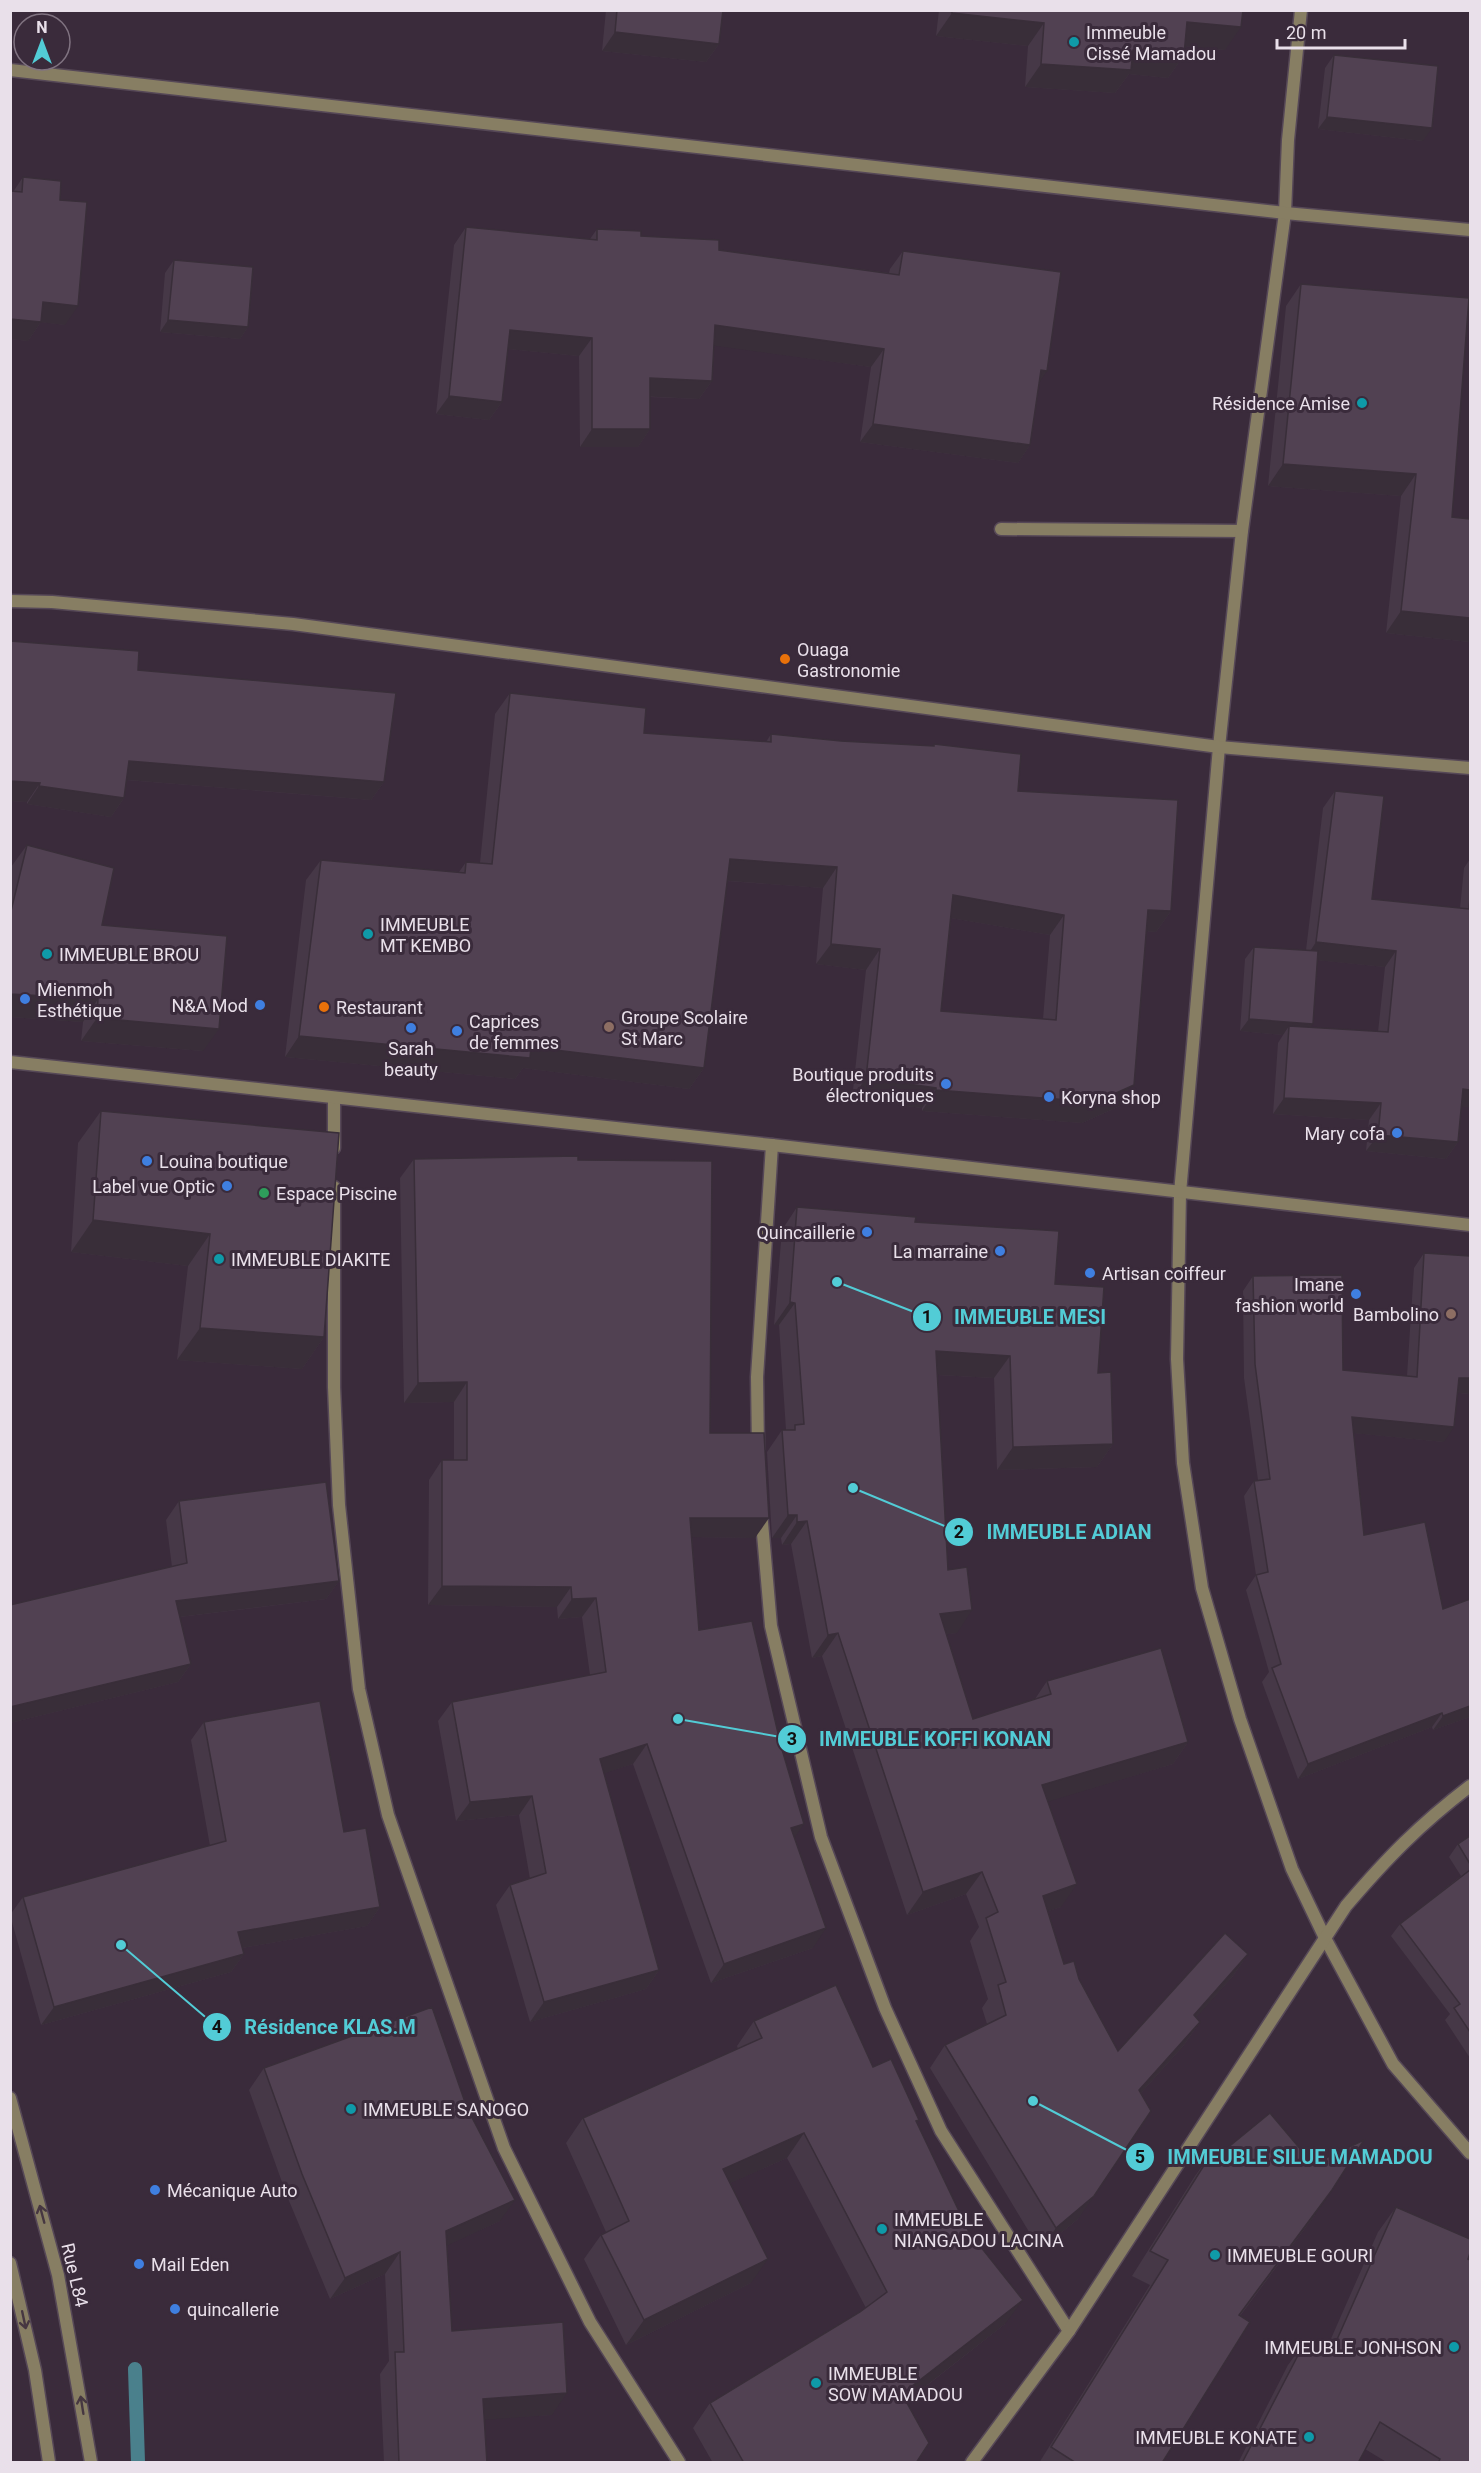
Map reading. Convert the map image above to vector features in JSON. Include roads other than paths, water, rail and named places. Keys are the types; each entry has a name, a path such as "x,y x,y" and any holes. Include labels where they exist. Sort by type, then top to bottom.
{"street":[{"path":"1301,10 1288,140 1285,213 1242,531 1180,1193 1177,1359 1183,1463 1202,1588 1251,1751 1292,1869 1325,1938 1393,2064 1470,2153"},
{"path":"10,70 1285,213 1470,230"},
{"path":"1001,529 1242,531"},
{"path":"10,601 52,602 293,624 1220,747 1470,768"},
{"path":"10,1062 334,1099 772,1144 1470,1225"},
{"path":"334,1099 334,1156"},
{"path":"759,1464 758,1377 772,1144"},
{"path":"334,1179 334,1387 339,1505 359,1689 388,1815 504,2148 590,2322 679,2463"},
{"path":"760,1498 771,1626 821,1837 885,2008 941,2131 1069,2331"},
{"path":"972,2463 1069,2331 1346,1906 1396,1847 1428,1818 1470,1786"},
{"name":"Rue L84","path":"10,2098 58,2275 77,2370 90,2463"},
{"path":"10,2263 35,2370 49,2463"}],"waterway":[{"path":"135,2369 138,2462"}],"place":[{"name":"Immeuble Cissé Mamadou","path":"1074,42"},
{"name":"Résidence Amise","path":"1362,403"},
{"name":"Ouaga Gastronomie","path":"785,659"},
{"name":"IMMEUBLE MT KEMBO","path":"368,934"},
{"name":"IMMEUBLE BROU","path":"47,954"},
{"name":"Mienmoh Esthétique","path":"25,999"},
{"name":"N&A Mod","path":"260,1005"},
{"name":"Restaurant","path":"324,1007"},
{"name":"Groupe Scolaire St Marc","path":"609,1027"},
{"name":"Sarah beauty","path":"411,1028"},
{"name":"Caprices de femmes","path":"457,1031"},
{"name":"Boutique produits électroniques","path":"946,1084"},
{"name":"Koryna shop","path":"1049,1097"},
{"name":"Mary cofa","path":"1397,1133"},
{"name":"Louina boutique","path":"147,1161"},
{"name":"Label vue Optic","path":"227,1186"},
{"name":"Espace Piscine","path":"264,1193"},
{"name":"Quincaillerie","path":"867,1232"},
{"name":"La marraine","path":"1000,1251"},
{"name":"IMMEUBLE DIAKITE","path":"219,1259"},
{"name":"Artisan coiffeur","path":"1090,1273"},
{"name":"IMMEUBLE MESI","path":"837,1282"},
{"name":"Imane fashion world","path":"1356,1294"},
{"name":"Bambolino","path":"1451,1314"},
{"name":"IMMEUBLE ADIAN","path":"853,1488"},
{"name":"IMMEUBLE KOFFI KONAN","path":"678,1719"},
{"name":"Résidence KLAS.M","path":"121,1945"},
{"name":"IMMEUBLE SILUE MAMADOU","path":"1033,2101"},
{"name":"IMMEUBLE SANOGO","path":"351,2109"},
{"name":"Mécanique Auto","path":"155,2190"},
{"name":"IMMEUBLE NIANGADOU LACINA","path":"882,2229"},
{"name":"IMMEUBLE GOURI","path":"1215,2255"},
{"name":"Mail Eden","path":"139,2264"},
{"name":"quincallerie","path":"175,2309"},
{"name":"IMMEUBLE JONHSON","path":"1454,2347"},
{"name":"IMMEUBLE SOW MAMADOU","path":"816,2383"},
{"name":"IMMEUBLE KONATE","path":"1309,2437"}]}
